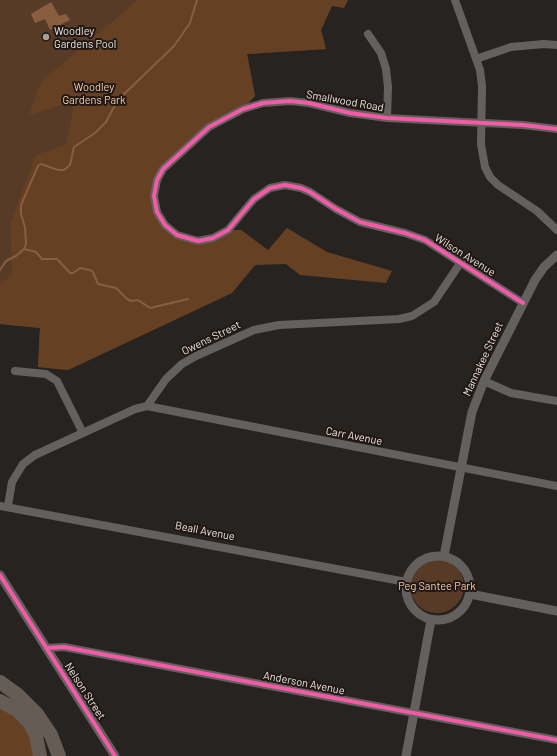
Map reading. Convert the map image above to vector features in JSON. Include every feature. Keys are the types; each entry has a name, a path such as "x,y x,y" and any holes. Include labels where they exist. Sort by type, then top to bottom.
{"highway":[{"path":"0,682 37,714 51,735 59,756"},
{"path":"0,701 17,710 30,723 36,736 40,756"}],"street":[{"path":"455,0 476,59 482,86 482,155 490,177 498,185 537,211 557,230"},
{"path":"368,34 381,54 386,69 388,87 387,118"},
{"path":"476,59 511,47 544,44 557,46"},
{"name":"Smallwood Road","path":"157,180 163,169 209,128 243,108 263,103 290,101 309,103 350,113 387,118 557,129"},
{"name":"Wilson Avenue","path":"157,180 154,196 157,212 166,225 177,235 191,240 213,238 228,230 254,199 270,188 285,185 310,192 336,209 360,222 405,233 425,240 523,303"},
{"name":"Mannakee Street","path":"444,556 472,412 484,381 523,303 544,267 557,255"},
{"name":"Owens Street","path":"147,406 166,379 182,364 196,356 254,330 280,325 412,316 434,302 461,262"},
{"path":"15,371 46,374 57,381 83,433"},
{"path":"484,381 511,392 557,401"},
{"path":"4,506 12,482 23,464 35,455 135,409 147,406"},
{"name":"Carr Avenue","path":"147,406 557,486"},
{"name":"Beall Avenue","path":"4,506 406,582"},
{"path":"434,555 444,556 454,559 468,574 471,584 470,594 467,604 460,612 452,617 442,620 431,620 414,610 408,601 406,582 409,572 424,558 434,555"},
{"name":"Nelson Street","path":"0,575 116,756"},
{"path":"470,594 557,610"},
{"path":"406,756 431,620"},
{"name":"Anderson Avenue","path":"47,648 64,647 557,740"}],"green space":[{"name":"Woodley Gardens Park","path":"0,0 313,0 326,49 247,54 255,96 248,97 153,170 163,238 234,238 241,230 267,250 232,293 68,370 38,367 40,328 0,324"},
{"name":"Woodley Gardens Park","path":"138,0 348,0 344,8 332,6 321,30 326,49 247,54 255,96 243,109 224,118 163,169 154,196 165,225 191,240 228,230 241,230 268,250 287,228 327,252 392,271 386,283 300,275 286,264 255,265 232,293 68,370 38,367 40,328 0,324 0,285 12,274 11,222 36,155 66,145 75,101 29,115 41,82"},
{"name":"Peg Santee Park","path":"432,559 442,559 452,563 460,571 464,581 464,591 460,601 452,609 442,613 432,613 422,609 414,601 410,591 410,581 414,571 422,563"},
{"path":"0,709 6,710 26,726 34,756 0,756"}],"shaded area":[{"path":"51,2 59,16 66,14 70,20 50,30 45,19 35,23 31,14"}],"waterway":[{"path":"0,270 6,261 16,256 24,249 26,244 21,205 38,166 41,164 58,170 64,170 70,165 74,147 95,133 106,122 121,97 174,46 190,23 197,0"},
{"path":"24,249 36,252 42,259 57,259 70,273 73,273 80,268 90,270 93,272 98,284 116,288 127,299 131,301 138,300 150,308 188,299"}],"cycle path":[{"path":"523,303 425,240 405,233 360,222 301,188 285,185 270,188 254,199 228,230 213,238 198,241 177,235 165,225 157,212 154,196 157,180 163,169 209,127 243,109 263,103 290,101 309,103 350,113 387,118 523,125 557,129"},
{"path":"0,575 115,756"},
{"path":"47,648 64,647 557,740"}],"place":[{"name":"Woodley Gardens Pool","path":"46,37"}]}
